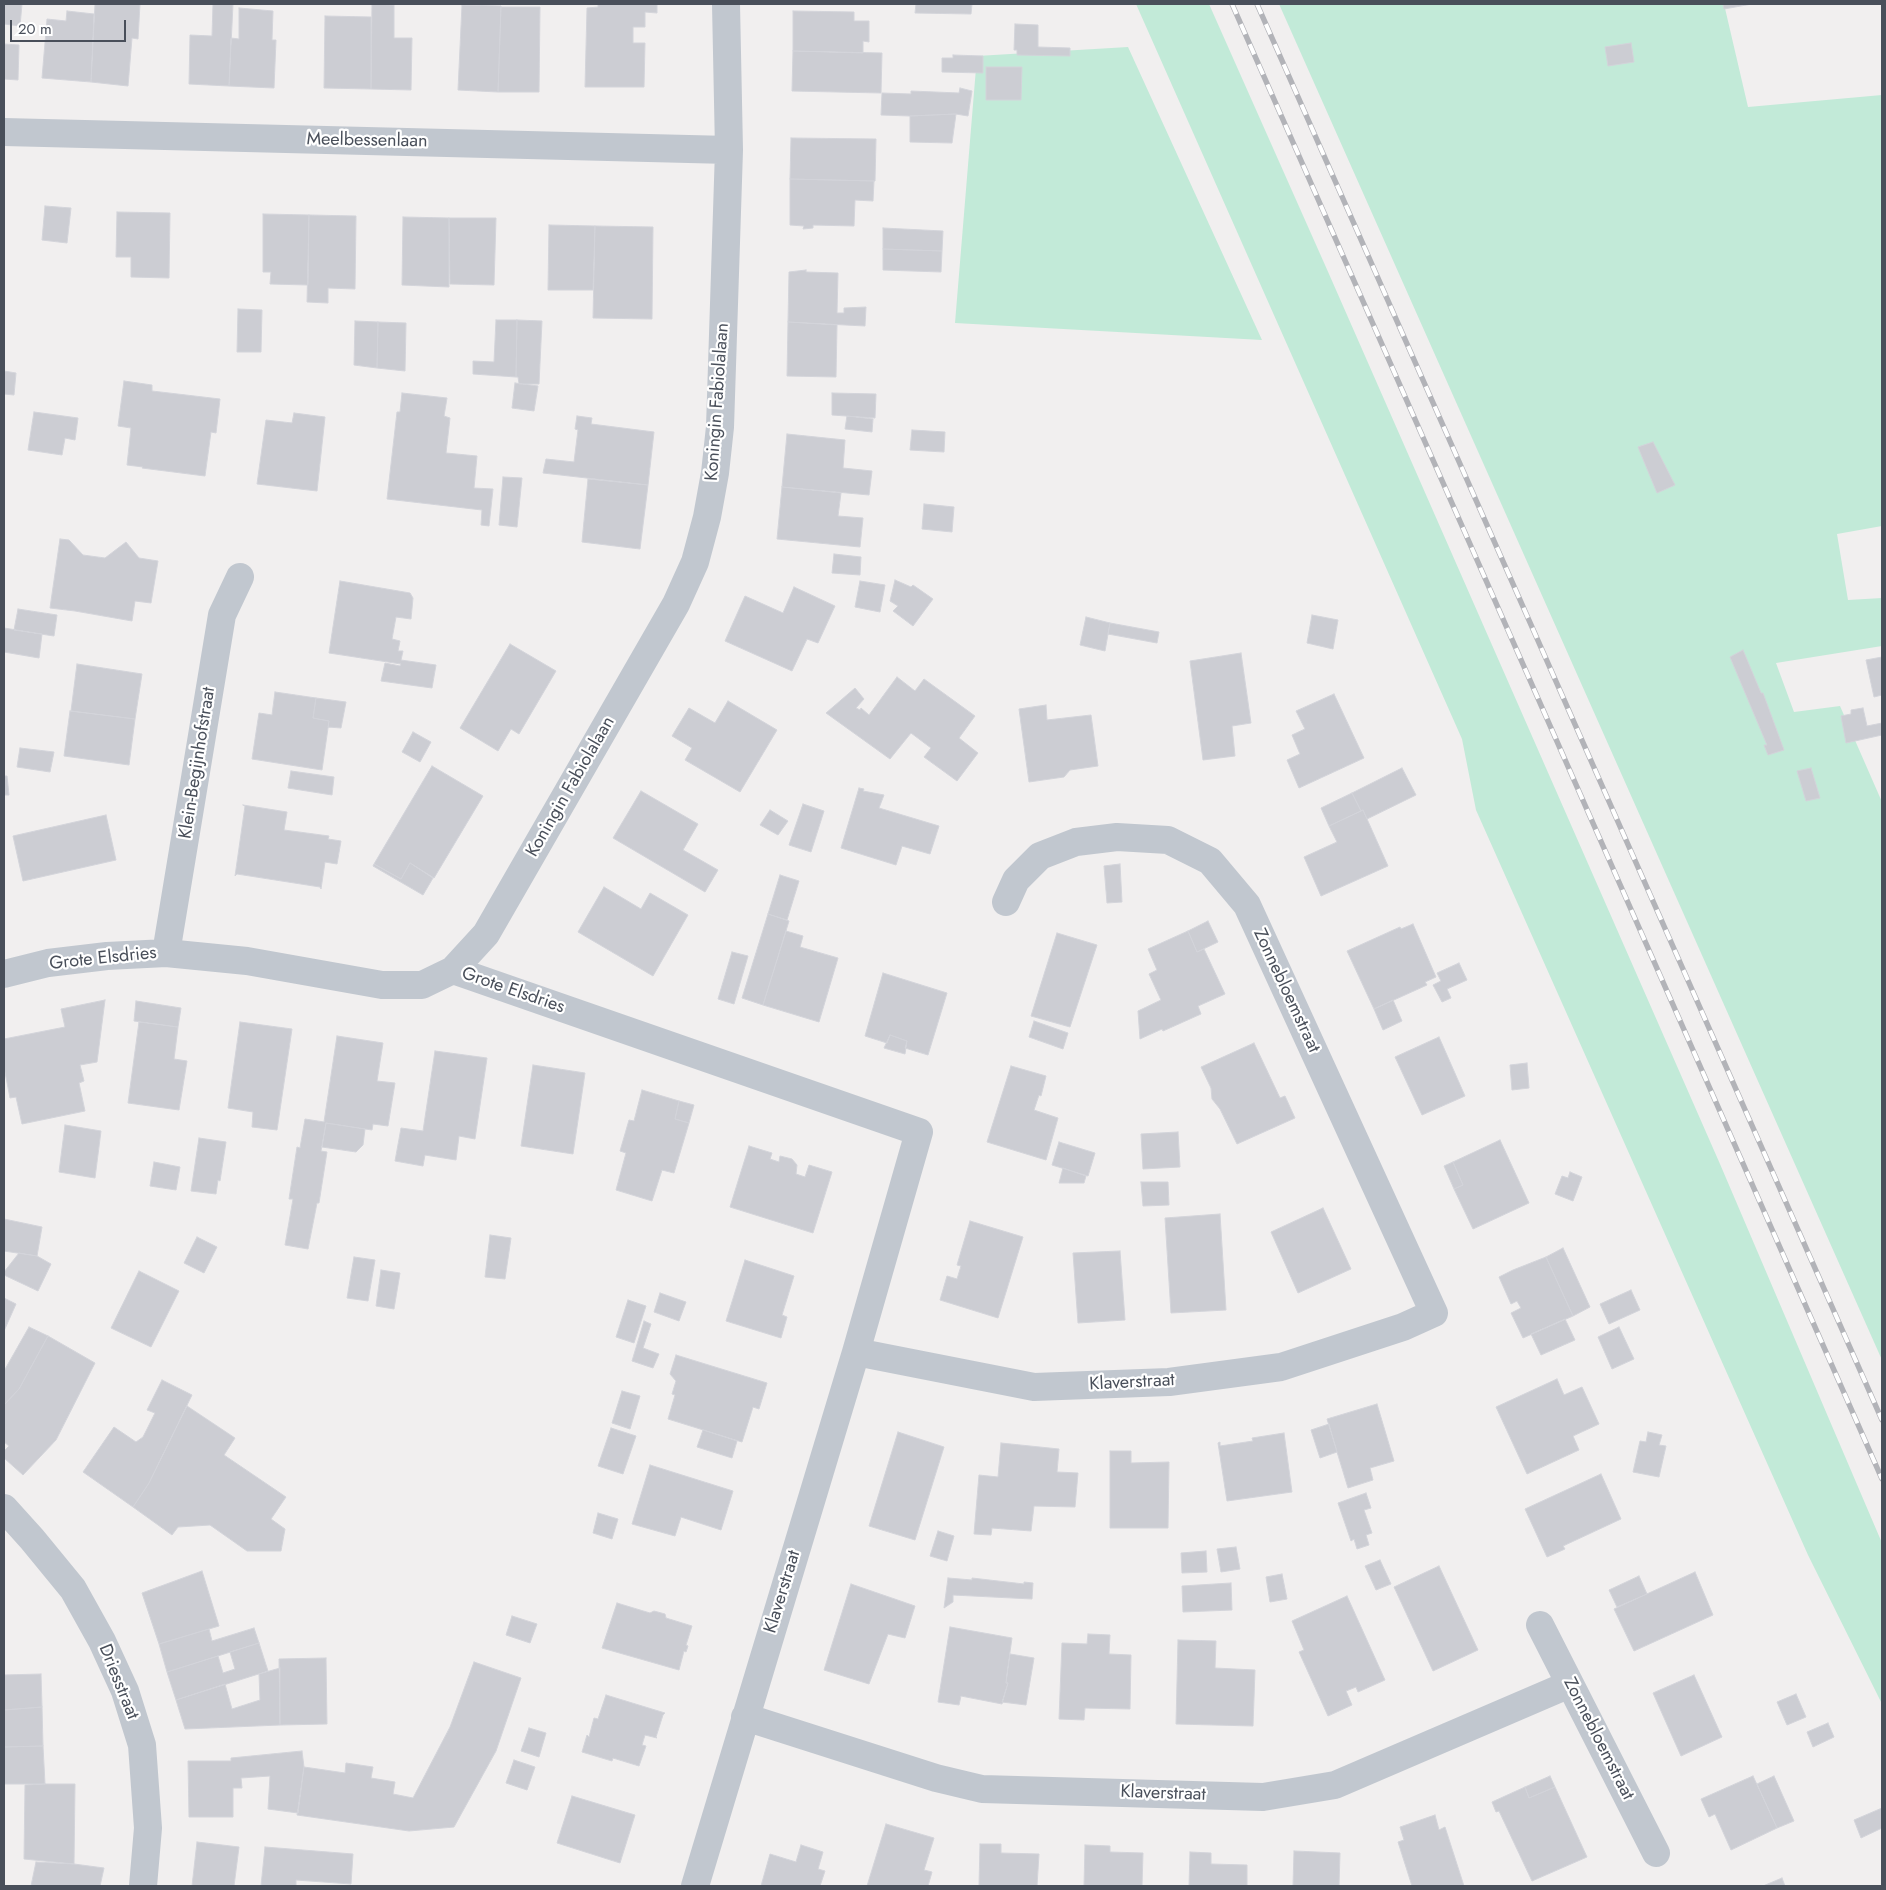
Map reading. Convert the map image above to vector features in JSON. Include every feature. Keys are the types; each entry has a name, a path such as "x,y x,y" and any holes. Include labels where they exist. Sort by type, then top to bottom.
{"street":[{"name":"Koningin Fabiolalaan","path":"454,970 486,934 495,919 676,604 695,562 716,473 720,427 729,150 726,4"},
{"name":"Meelbessenlaan","path":"4,132 729,150"},
{"name":"Klein-Begijnhofstraat","path":"166,953 222,615 240,577"},
{"name":"Zonnebloemstraat","path":"1006,902 1016,880 1040,856 1076,842 1117,837 1168,840 1210,861 1247,905 1434,1313 1403,1327"},
{"name":"Grote Elsdries","path":"4,974 48,963 88,958 166,953 247,961 382,985 422,985 454,970 919,1132"},
{"name":"Klaverstraat","path":"694,1886 856,1352 919,1132"},
{"name":"Klaverstraat","path":"856,1352 1034,1387 1168,1382 1281,1367 1403,1327"},
{"name":"Driesstraat","path":"4,1508 73,1590 102,1641 125,1691 142,1745 148,1828 143,1886"},
{"name":"Zonnebloemstraat","path":"1540,1625 1656,1853"},
{"name":"Klaverstraat","path":"745,1717 936,1778 982,1789 1262,1796 1335,1785 1570,1684"}],"green space":[{"path":"1136,4 1209,4 1720,1164 1882,1543 1882,1704 1808,1555 1476,810 1462,739"},
{"path":"1279,4 1724,4 1748,107 1882,95 1882,526 1837,534 1848,600 1882,598 1882,646 1776,663 1794,712 1840,706 1882,802 1882,1360"},
{"path":"1128,47 1262,340 955,323 977,56"}],"building":[{"path":"4,4 22,4 20,26 4,24"},
{"path":"95,4 140,4 138,39 132,38 128,86 91,82"},
{"path":"213,4 233,4 229,86 189,84 190,35 212,36"},
{"path":"372,4 394,5 394,38 412,38 411,90 371,89"},
{"path":"598,4 657,4 657,13 645,12 645,27 633,27 633,43 645,43 644,87 585,87 587,8 598,7"},
{"path":"916,4 972,4 971,14 915,13"},
{"path":"1723,4 1752,4 1724,9"},
{"path":"462,5 501,6 498,92 458,90"},
{"path":"501,7 540,7 539,92 498,92"},
{"path":"239,8 273,11 272,40 276,40 274,88 229,86 231,38 239,39"},
{"path":"67,11 94,14 91,82 42,78 47,19 66,21"},
{"path":"793,11 854,12 854,21 869,21 869,42 863,41 863,53 793,51"},
{"path":"325,16 371,17 371,89 324,88"},
{"path":"1015,24 1038,25 1038,47 1070,48 1070,56 1017,55 1017,50 1014,50"},
{"path":"1631,43 1634,62 1608,66 1605,47"},
{"path":"4,44 19,45 18,80 4,79"},
{"path":"793,51 882,53 881,93 792,91"},
{"path":"953,55 983,56 983,73 942,72 942,58 953,58"},
{"path":"986,67 1022,67 1021,100 986,100"},
{"path":"960,88 972,91 968,116 956,114 881,115 882,93 911,94 911,91 959,93"},
{"path":"956,114 952,143 910,142 910,116"},
{"path":"791,138 876,139 875,181 790,179"},
{"path":"790,179 874,181 873,201 855,200 854,226 813,225 813,228 803,229 804,226 790,225"},
{"path":"45,206 71,208 67,243 42,240"},
{"path":"117,212 170,213 169,278 131,277 131,257 116,257"},
{"path":"263,214 309,215 308,285 270,284 271,272 263,272"},
{"path":"309,215 356,216 355,289 328,288 328,303 307,302"},
{"path":"403,217 449,218 449,287 402,285"},
{"path":"449,218 496,218 494,285 450,284"},
{"path":"549,225 595,226 593,290 548,290"},
{"path":"595,226 653,227 652,319 593,318"},
{"path":"883,228 943,231 942,251 883,249"},
{"path":"883,249 942,251 941,272 883,270"},
{"path":"806,270 806,272 838,273 837,313 844,313 844,308 866,307 865,326 788,322 789,272"},
{"path":"238,309 262,310 261,352 237,352"},
{"path":"496,320 517,320 516,377 473,374 473,361 494,362"},
{"path":"517,320 542,321 539,384 519,384 518,377 516,377"},
{"path":"355,321 378,322 377,368 354,365"},
{"path":"378,322 406,323 405,371 377,368"},
{"path":"788,322 837,325 836,377 787,376"},
{"path":"4,371 16,373 14,395 4,394"},
{"path":"124,381 152,385 152,391 220,399 216,433 211,432 205,476 127,465 131,428 118,426"},
{"path":"515,383 538,386 534,411 512,408"},
{"path":"402,393 447,398 444,416 450,418 446,453 477,456 474,488 493,489 489,526 481,525 482,510 387,499 397,412 400,412"},
{"path":"832,393 876,394 875,418 832,415"},
{"path":"34,412 78,418 75,440 65,438 62,455 28,450"},
{"path":"294,413 325,417 317,491 257,484 266,420 292,423"},
{"path":"577,416 592,418 591,424 654,432 648,485 543,473 546,459 574,462 578,430 575,429"},
{"path":"847,416 873,419 872,432 845,429"},
{"path":"912,430 945,432 944,452 910,450"},
{"path":"787,434 845,440 843,468 872,471 869,495 782,487"},
{"path":"1653,442 1675,485 1657,493 1638,447"},
{"path":"503,477 522,478 517,527 499,525"},
{"path":"588,479 648,485 640,549 582,542"},
{"path":"782,487 841,493 838,516 863,518 860,547 777,539"},
{"path":"924,504 954,507 952,532 922,529"},
{"path":"60,539 69,540 83,555 105,558 126,542 139,558 158,561 151,603 135,601 132,621 50,608"},
{"path":"834,554 861,557 860,575 832,573"},
{"path":"895,580 911,587 913,585 933,599 913,626 893,611 898,606 890,601"},
{"path":"340,581 410,593 413,598 411,619 396,617 392,639 400,641 398,651 403,651 401,660 436,665 432,688 381,681 385,663 400,666 401,664 329,653"},
{"path":"860,581 885,585 880,612 855,607"},
{"path":"794,587 835,606 818,643 807,639 792,671 725,641 745,596 783,613"},
{"path":"18,609 57,615 54,636 14,630"},
{"path":"1312,615 1338,620 1333,649 1307,643"},
{"path":"1086,617 1110,623 1105,651 1080,645"},
{"path":"1110,623 1159,632 1157,643 1108,634"},
{"path":"4,628 42,634 39,658 4,652"},
{"path":"510,644 556,671 519,734 511,729 498,751 460,728"},
{"path":"1743,650 1761,693 1763,693 1784,750 1768,755 1764,745 1767,745 1730,657"},
{"path":"1241,653 1251,723 1232,726 1235,756 1203,760 1190,661"},
{"path":"1882,657 1882,695 1874,697 1866,660"},
{"path":"77,664 142,674 135,719 71,711"},
{"path":"897,677 915,691 924,679 975,716 959,738 978,753 957,781 924,757 931,748 911,733 890,759 826,713 855,688 864,699 856,708 860,710 861,708 869,715"},
{"path":"275,692 316,698 313,718 329,721 322,770 252,759 259,713 272,715"},
{"path":"1334,694 1364,758 1299,788 1287,760 1300,754 1292,735 1305,729 1296,711"},
{"path":"316,698 346,702 341,728 328,727 329,721 313,718"},
{"path":"728,701 777,730 740,792 685,760 692,748 672,736 689,708 715,723"},
{"path":"1046,705 1047,720 1091,715 1098,766 1070,770 1064,777 1029,782 1019,709"},
{"path":"1863,708 1867,726 1882,723 1882,735 1846,743 1841,716 1851,714 1851,710"},
{"path":"70,711 135,719 129,765 64,756"},
{"path":"413,732 431,742 420,762 402,752"},
{"path":"20,748 54,752 50,772 17,767"},
{"path":"432,766 483,796 434,878 410,863 401,879 374,864"},
{"path":"1402,768 1416,795 1367,819 1352,793"},
{"path":"1811,768 1820,798 1806,801 1797,771"},
{"path":"291,771 334,777 332,795 288,788"},
{"path":"4,776 7,776 9,795 4,795"},
{"path":"859,788 864,789 863,791 884,795 879,808 939,826 930,854 902,846 896,865 841,848"},
{"path":"641,791 698,824 683,850 718,870 705,892 613,838"},
{"path":"1352,793 1361,811 1329,826 1321,808"},
{"path":"803,804 824,811 811,852 789,845"},
{"path":"243,805 287,812 284,830 329,836 328,839 341,841 337,864 325,862 321,889 320,887 237,874 235,876 245,806"},
{"path":"770,810 788,821 778,835 760,825"},
{"path":"1363,810 1388,866 1321,896 1304,857 1337,842 1329,826"},
{"path":"106,815 116,860 23,881 13,836"},
{"path":"410,863 433,878 423,895 373,866 374,864 401,879"},
{"path":"1120,864 1122,902 1107,903 1104,866"},
{"path":"780,875 799,881 787,920 768,914"},
{"path":"604,887 641,909 650,893 688,915 653,976 578,932"},
{"path":"768,914 789,921 763,1005 742,998"},
{"path":"1208,921 1218,942 1197,952 1188,931"},
{"path":"1413,924 1436,977 1425,982 1427,985 1374,1009 1347,951 1400,927 1401,929"},
{"path":"786,931 803,936 800,947 838,958 819,1022 763,1005"},
{"path":"1188,931 1197,952 1204,949 1225,994 1198,1006 1201,1014 1140,1039 1138,1011 1161,1000 1149,974 1157,970 1148,949"},
{"path":"1057,933 1097,945 1070,1027 1031,1016"},
{"path":"732,952 748,956 734,1004 718,999"},
{"path":"1459,963 1467,980 1447,989 1451,998 1442,1002 1433,985 1441,981 1437,973"},
{"path":"883,973 947,993 928,1055 905,1048 907,1041 890,1035 887,1043 865,1036"},
{"path":"105,1000 97,1062 80,1065 84,1081 79,1083 85,1111 22,1124 16,1097 10,1098 4,1067 4,1039 65,1027 61,1009"},
{"path":"1393,1000 1402,1021 1383,1030 1374,1009"},
{"path":"136,1001 181,1008 178,1027 134,1021"},
{"path":"1034,1021 1068,1033 1063,1049 1029,1037"},
{"path":"139,1022 178,1027 174,1059 187,1061 179,1110 128,1103"},
{"path":"240,1022 292,1029 277,1130 252,1127 253,1112 228,1108"},
{"path":"890,1035 907,1041 905,1054 884,1048"},
{"path":"337,1036 383,1043 377,1081 395,1083 388,1126 373,1124 372,1130 326,1123 321,1151 327,1152 319,1203 317,1203 308,1249 285,1245 293,1199 289,1199 297,1147 300,1148 305,1119 324,1122"},
{"path":"1439,1037 1465,1096 1422,1115 1395,1057"},
{"path":"1254,1043 1280,1098 1285,1096 1295,1118 1237,1144 1220,1109 1212,1099 1211,1088 1201,1067"},
{"path":"435,1051 487,1058 475,1139 459,1136 456,1160 425,1155 423,1166 395,1161 401,1128 423,1131"},
{"path":"1527,1063 1529,1088 1512,1090 1510,1065"},
{"path":"533,1065 585,1073 573,1154 521,1146"},
{"path":"1011,1066 1046,1076 1041,1096 1039,1095 1034,1110 1058,1118 1046,1160 987,1142"},
{"path":"642,1090 679,1101 675,1119 689,1123 674,1173 662,1170 652,1201 616,1190 626,1153 620,1151 629,1120 634,1121"},
{"path":"679,1101 694,1105 689,1123 675,1119"},
{"path":"326,1123 365,1129 363,1145 356,1152 322,1147"},
{"path":"65,1125 101,1131 95,1178 59,1172"},
{"path":"1178,1132 1180,1167 1143,1169 1141,1134"},
{"path":"199,1138 226,1142 216,1194 191,1191"},
{"path":"1500,1140 1529,1203 1473,1229 1454,1189 1463,1185 1453,1162"},
{"path":"1059,1142 1095,1153 1088,1176 1052,1165"},
{"path":"749,1146 772,1153 770,1159 779,1162 780,1156 792,1159 797,1165 796,1174 805,1177 809,1165 832,1172 813,1233 730,1207"},
{"path":"154,1162 180,1167 176,1190 150,1186"},
{"path":"1453,1162 1463,1185 1454,1189 1444,1166"},
{"path":"1063,1168 1086,1176 1084,1183 1059,1183"},
{"path":"1570,1172 1582,1177 1573,1201 1555,1194 1562,1176 1568,1178"},
{"path":"1141,1182 1168,1182 1169,1205 1143,1206"},
{"path":"1323,1208 1351,1269 1298,1293 1271,1232"},
{"path":"1220,1214 1226,1310 1171,1313 1165,1218"},
{"path":"4,1219 42,1227 37,1256 4,1251"},
{"path":"970,1221 1023,1237 998,1318 940,1300 947,1276 957,1279 961,1266 957,1265"},
{"path":"490,1235 511,1238 505,1279 485,1277"},
{"path":"197,1237 217,1247 204,1273 184,1263"},
{"path":"1563,1248 1590,1307 1573,1316 1546,1257"},
{"path":"1120,1251 1125,1320 1078,1323 1073,1253"},
{"path":"19,1253 37,1256 51,1264 38,1291 4,1275 4,1272"},
{"path":"354,1257 375,1260 368,1301 347,1298"},
{"path":"1546,1257 1573,1316 1523,1338 1511,1313 1521,1308 1517,1301 1511,1304 1499,1277"},
{"path":"745,1260 794,1276 782,1315 787,1317 781,1338 726,1321"},
{"path":"381,1270 400,1273 394,1309 376,1306"},
{"path":"139,1271 179,1291 151,1347 111,1328"},
{"path":"1631,1290 1640,1310 1609,1324 1600,1304"},
{"path":"660,1293 686,1302 679,1321 654,1312"},
{"path":"4,1298 16,1304 4,1331"},
{"path":"628,1300 646,1306 634,1343 616,1337"},
{"path":"1565,1319 1575,1340 1541,1355 1531,1334"},
{"path":"644,1321 651,1324 643,1348 659,1354 653,1368 632,1361"},
{"path":"29,1327 48,1336 19,1389 4,1405 4,1371"},
{"path":"1619,1327 1634,1359 1612,1369 1598,1337"},
{"path":"48,1336 95,1363 56,1440 23,1475 4,1458 4,1451 9,1446 4,1442 4,1405 19,1389"},
{"path":"676,1355 767,1383 759,1409 753,1407 742,1442 668,1419 675,1395 672,1394 676,1381 670,1374"},
{"path":"1557,1379 1564,1395 1582,1387 1599,1424 1573,1436 1579,1450 1527,1474 1496,1407"},
{"path":"162,1380 192,1395 149,1483 133,1507 83,1472 114,1427 136,1442 143,1437 155,1413 147,1410"},
{"path":"622,1391 640,1396 630,1429 612,1423"},
{"path":"1377,1404 1394,1461 1370,1468 1373,1480 1348,1488 1327,1419"},
{"path":"187,1406 235,1438 224,1455 286,1497 271,1519 285,1529 281,1551 247,1551 210,1525 178,1527 172,1535 133,1507 149,1483"},
{"path":"1329,1424 1337,1452 1320,1458 1311,1430"},
{"path":"611,1428 636,1436 623,1474 598,1466"},
{"path":"703,1430 737,1441 732,1458 697,1447"},
{"path":"898,1432 944,1447 915,1540 869,1526"},
{"path":"1648,1432 1662,1435 1659,1445 1666,1446 1659,1477 1633,1472 1640,1441 1646,1442"},
{"path":"1284,1433 1292,1492 1227,1501 1218,1443 1220,1442 1220,1446 1253,1441 1252,1438"},
{"path":"1001,1443 1059,1449 1057,1472 1078,1473 1075,1507 1034,1506 1031,1531 992,1528 991,1535 974,1534 979,1475 998,1477"},
{"path":"1110,1451 1131,1451 1131,1463 1169,1462 1168,1528 1110,1528"},
{"path":"650,1465 733,1491 721,1530 681,1517 675,1536 632,1524"},
{"path":"1601,1474 1621,1519 1563,1546 1565,1549 1547,1557 1525,1509"},
{"path":"1366,1493 1371,1508 1364,1510 1372,1533 1366,1535 1369,1545 1357,1549 1354,1539 1351,1541 1338,1503"},
{"path":"598,1513 618,1519 612,1539 593,1533"},
{"path":"938,1531 954,1536 947,1561 930,1556"},
{"path":"1236,1547 1240,1569 1221,1572 1217,1549"},
{"path":"1206,1551 1207,1572 1182,1573 1181,1553"},
{"path":"1380,1560 1391,1584 1376,1590 1365,1566"},
{"path":"1439,1566 1478,1650 1433,1671 1394,1587"},
{"path":"202,1571 219,1626 159,1644 142,1593"},
{"path":"1695,1572 1713,1615 1634,1651 1614,1609"},
{"path":"1282,1574 1287,1599 1270,1602 1266,1577"},
{"path":"1639,1576 1647,1594 1617,1607 1609,1590"},
{"path":"948,1578 972,1580 972,1578 1024,1584 1024,1582 1033,1583 1032,1599 953,1595 953,1602 944,1608"},
{"path":"1231,1583 1232,1610 1183,1612 1182,1586"},
{"path":"851,1584 915,1606 905,1638 888,1634 869,1684 824,1670"},
{"path":"1347,1596 1385,1680 1358,1692 1356,1687 1346,1691 1352,1705 1328,1716 1299,1652 1304,1650 1292,1621"},
{"path":"617,1603 650,1613 654,1611 665,1614 666,1618 692,1626 686,1645 688,1646 686,1652 684,1651 679,1670 602,1648"},
{"path":"512,1616 537,1624 530,1643 506,1635"},
{"path":"950,1627 1012,1638 1006,1683 1008,1683 1002,1704 961,1696 959,1705 938,1702"},
{"path":"254,1628 259,1643 167,1672 159,1644 209,1629 212,1641"},
{"path":"1088,1634 1110,1635 1109,1654 1131,1655 1130,1709 1085,1708 1084,1720 1059,1719 1062,1643 1087,1644"},
{"path":"1178,1640 1216,1641 1215,1668 1255,1670 1253,1726 1176,1724"},
{"path":"259,1643 268,1671 176,1700 167,1672 218,1656 223,1673 235,1669 230,1652"},
{"path":"1010,1654 1034,1658 1026,1705 1002,1702 1008,1683 1006,1683"},
{"path":"326,1658 327,1724 280,1725 279,1659"},
{"path":"474,1662 521,1678 496,1751 454,1827 409,1831 297,1815 304,1767 345,1773 346,1763 373,1767 371,1778 395,1782 393,1794 413,1798 450,1727"},
{"path":"280,1668 280,1725 185,1729 176,1700 225,1684 232,1709 260,1700 259,1674"},
{"path":"41,1674 42,1707 4,1710 4,1675"},
{"path":"1694,1675 1722,1737 1681,1756 1653,1693"},
{"path":"1796,1694 1806,1717 1787,1725 1777,1702"},
{"path":"606,1695 665,1713 657,1738 645,1735 642,1745 646,1746 639,1766 613,1758 612,1761 582,1752 587,1735 589,1737 594,1718 598,1719"},
{"path":"42,1707 43,1746 4,1747 4,1710"},
{"path":"1828,1723 1834,1737 1813,1747 1807,1732"},
{"path":"529,1728 546,1733 539,1757 521,1751"},
{"path":"43,1746 45,1784 4,1784 4,1747"},
{"path":"302,1751 304,1767 298,1813 268,1809 270,1776 241,1778 242,1788 233,1788 233,1817 189,1817 188,1761 231,1761 231,1758"},
{"path":"514,1760 535,1767 527,1790 506,1783"},
{"path":"1550,1776 1555,1787 1529,1798 1525,1787"},
{"path":"1753,1776 1777,1828 1731,1850 1715,1814 1709,1817 1701,1799"},
{"path":"1774,1776 1794,1821 1777,1828 1757,1784"},
{"path":"75,1784 74,1864 24,1859 25,1785"},
{"path":"1525,1787 1529,1798 1555,1787 1587,1857 1532,1881 1499,1811 1496,1812 1492,1802"},
{"path":"572,1796 635,1815 620,1863 557,1843"},
{"path":"1882,1808 1882,1828 1861,1838 1854,1820"},
{"path":"1435,1815 1439,1830 1445,1827 1464,1886 1412,1886 1398,1842 1404,1840 1400,1827"},
{"path":"886,1824 934,1838 924,1870 932,1872 928,1886 867,1886"},
{"path":"197,1842 239,1847 234,1886 192,1886"},
{"path":"980,1844 1001,1844 1001,1853 1039,1854 1037,1886 979,1886"},
{"path":"801,1845 823,1852 818,1869 825,1871 820,1886 761,1886 770,1854 796,1862"},
{"path":"1085,1845 1110,1846 1110,1852 1143,1853 1142,1886 1084,1886"},
{"path":"265,1847 353,1854 351,1884 296,1880 296,1886 261,1886"},
{"path":"1294,1851 1340,1853 1339,1886 1293,1886"},
{"path":"1190,1852 1211,1853 1211,1864 1247,1865 1247,1886 1189,1886"},
{"path":"36,1862 104,1868 100,1886 31,1886"},
{"path":"1782,1878 1785,1886 1763,1886"}],"railway":[{"path":"1232,4 1882,1479"},
{"path":"1257,4 1882,1420"}]}
